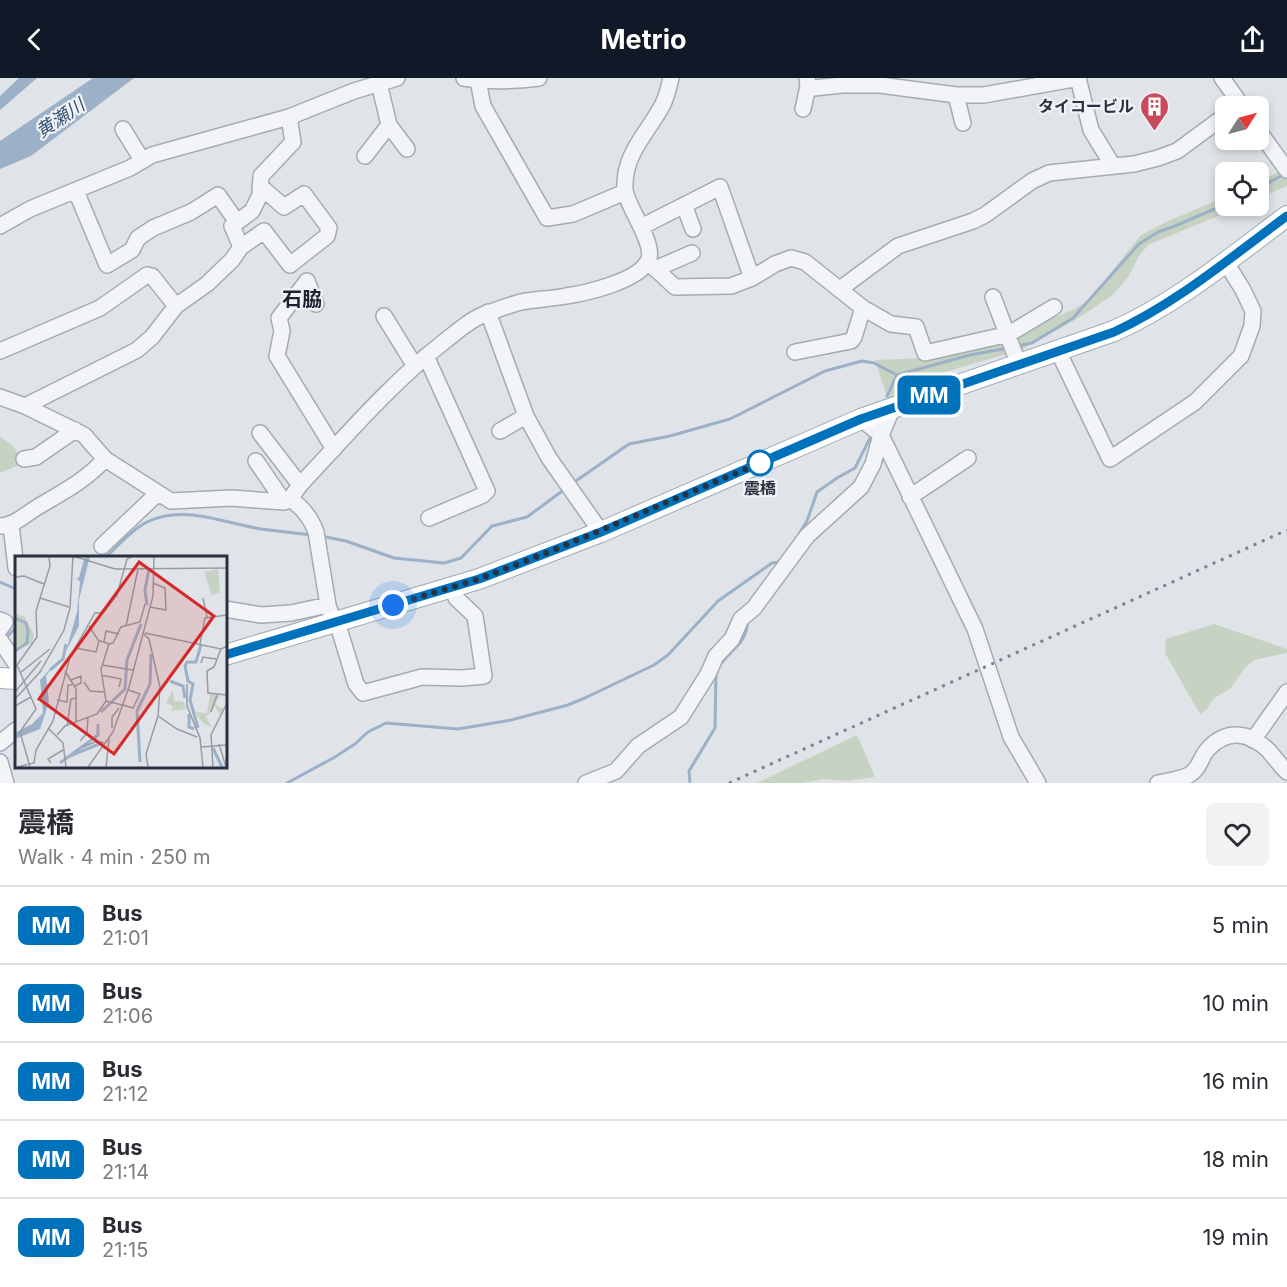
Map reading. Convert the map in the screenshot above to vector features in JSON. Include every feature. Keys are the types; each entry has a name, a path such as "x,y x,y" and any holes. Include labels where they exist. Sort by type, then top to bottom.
{"main road":[{"path":"226,655 333,616 479,579 601,532 861,419 1017,360 1058,351 1114,332 1142,319 1287,216"},
{"path":"0,678 15,679"}],"street":[{"path":"0,226 30,209 163,152 289,117 397,78"},
{"path":"539,78 471,79 483,106 547,218 573,214 625,192"},
{"path":"671,78 663,104 630,156 625,192 641,227 651,265 675,287 730,286 753,278 775,264 791,258 805,262 863,308 891,324 916,327 925,353 1008,334 1054,307"},
{"path":"807,82 814,88 880,85 984,95 1079,78 1091,130 1113,166"},
{"path":"1222,78 1233,96"},
{"path":"803,109 807,82"},
{"path":"379,83 389,125 407,149"},
{"path":"956,94 963,123"},
{"path":"241,247 232,226 252,211 260,195 261,176 293,142 289,117"},
{"path":"840,289 898,246 973,221 1032,181 1049,173 1158,158 1177,151 1215,123"},
{"path":"365,156 389,125"},
{"path":"123,129 142,160"},
{"path":"1269,145 1285,166"},
{"path":"25,406 137,350 152,337 176,306 207,284 232,260 241,247 264,231 290,265 327,236 329,228 304,194 284,207 260,186"},
{"path":"641,227 720,187 753,278"},
{"path":"76,191 107,265 132,250 138,238 153,228 191,212 218,195 237,222"},
{"path":"684,205 693,229"},
{"path":"287,501 420,361 464,326 488,312 522,302 567,296 606,286 628,278 651,265 692,253"},
{"path":"1058,351 1110,459 1195,402 1241,356 1252,326 1253,311 1244,290 1226,261"},
{"path":"0,351 100,308 147,275 152,276 176,306"},
{"path":"316,304 307,281 279,318 282,331 277,356 334,449"},
{"path":"993,297 1017,360"},
{"path":"795,352 851,341 863,308"},
{"path":"488,312 526,417 549,458 601,532"},
{"path":"384,316 420,361 487,491 483,495 429,518"},
{"path":"0,397 25,406 84,435 105,459 171,501 231,498 287,501"},
{"path":"586,783 616,771 638,746 681,717 708,674 716,656 732,639 741,619 749,613 807,536 861,487 873,464 881,435 893,407"},
{"path":"500,431 526,417"},
{"path":"861,419 881,435 975,628 1011,737 1038,783"},
{"path":"24,459 36,456 75,430"},
{"path":"260,433 300,485"},
{"path":"910,497 968,458"},
{"path":"15,564 5,525 93,473 105,459"},
{"path":"256,461 287,501 305,512 316,532 333,616 356,684 363,693 422,677 484,676 475,616 456,598 453,587"},
{"path":"102,546 157,494"},
{"path":"226,609 261,615 291,613 333,616"},
{"path":"0,620 5,622 0,629"},
{"path":"2,643 15,662"},
{"path":"1253,740 1287,692"},
{"path":"0,742 15,731"},
{"path":"1158,783 1188,775 1199,767 1206,750 1221,737 1237,733 1268,750 1287,772"},
{"path":"0,762 6,783"}],"green space":[{"path":"1287,167 1287,186 1269,194 1269,177"},
{"path":"1215,201 1215,216 1218,216 1148,245 1139,256 1128,277 1113,295 1075,320 1021,350 900,385 889,403 875,360 927,358 1011,337 1074,309 1088,301 1141,235"},
{"path":"0,437 13,447 21,460 17,466 0,473"},
{"path":"1214,624 1287,649 1287,653 1254,660 1244,669 1231,688 1214,698 1206,710 1200,714 1165,653 1166,639"},
{"path":"857,735 875,777 846,781 824,779 802,783 757,783"}],"water":[{"path":"19,78 37,78 0,110 0,96"},
{"name":"黄瀬川","path":"93,78 134,78 31,156 0,169 0,141"}],"waterway":[{"path":"1269,183 1286,173"},
{"path":"1017,346 1032,343 1073,318 1139,244 1158,232 1215,209"},
{"path":"573,483 629,444 670,436 730,419 825,371 862,361 874,363 897,375 970,355 1008,348"},
{"path":"887,396 897,375"},
{"path":"799,534 807,521 817,492 855,468 871,436"},
{"path":"321,536 346,541 394,558 444,563 461,558 492,526 527,517 565,489"},
{"path":"107,556 141,525 161,517 175,515 204,516 261,529 311,535"},
{"path":"287,783 335,757 368,732 386,723 458,729 511,720 568,705 587,697 654,665 668,655 718,601 772,563 780,562"},
{"path":"0,582 15,589"},
{"path":"720,665 742,640 748,619"},
{"path":"6,638 15,628"},
{"path":"690,783 689,771 715,728 716,674"},
{"path":"1240,742 1261,752"}],"railway":[{"path":"729,783 1287,530"}],"bus line":[{"name":"MM","path":"226,655 479,579 601,532 861,419 1114,332 1142,319 1176,297 1287,216"}],"place":[{"name":"タイコービル","path":"1155,132"},
{"name":"震橋","path":"760,463"}],"district":[{"name":"石脇","path":"302,299"}],"route":[{"path":"393,605 479,579 601,532 760,463"}]}
